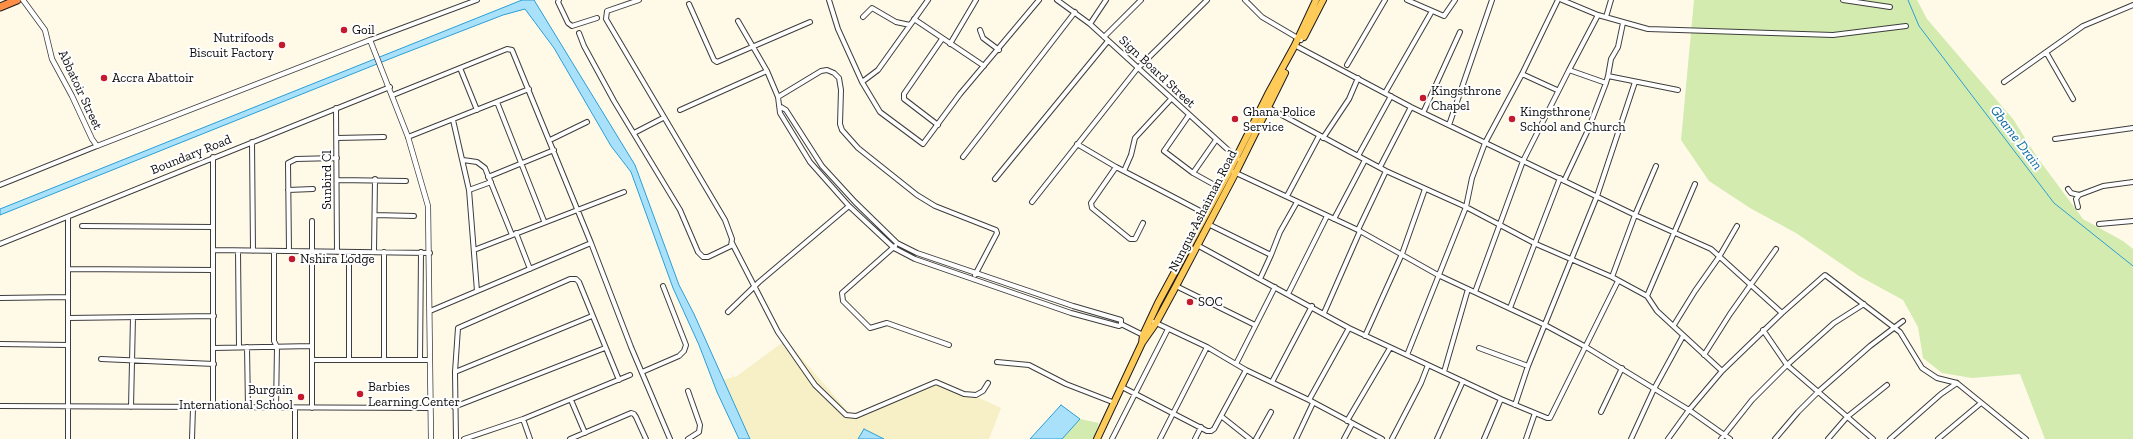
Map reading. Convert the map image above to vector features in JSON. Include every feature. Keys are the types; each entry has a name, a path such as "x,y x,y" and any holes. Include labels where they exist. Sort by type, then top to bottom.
{"highway":[{"path":"0,7 17,0"}],"main road":[{"name":"Nungua Ashaiman Road","path":"1097,439 1142,344 1156,323 1176,286 1239,159 1298,47 1316,0"},
{"name":"Nungua Ashaiman Road","path":"1239,159 1268,94 1323,0"},
{"name":"Nungua Ashaiman Road","path":"1142,344 1143,335 1150,320 1220,188 1233,171"}],"street":[{"name":"Abbatoir Street","path":"23,0 45,30 52,59 72,96 92,140 97,146"},
{"path":"0,185 370,40 477,0"},
{"path":"559,0 558,2 564,17 572,26 597,18"},
{"path":"639,0 607,11 606,19 664,118 693,164 721,214 732,243 778,332 815,385 846,415 856,416 936,382 964,394 976,394 983,391 988,383"},
{"path":"829,0 838,29 862,82 880,112 923,144 960,94 999,50 1039,0"},
{"path":"862,82 878,70 928,0"},
{"path":"950,44 976,0"},
{"name":"Sign Board Street","path":"1057,0 1090,24 1170,99 1239,159"},
{"path":"1090,24 1106,0"},
{"path":"1104,37 1141,0"},
{"path":"1032,202 1137,69 1207,0"},
{"path":"1245,0 1262,17 1300,40"},
{"path":"1347,65 1385,0"},
{"path":"1408,0 1444,16 1455,0"},
{"path":"1449,124 1492,0"},
{"path":"1407,355 1466,207 1472,178 1485,143 1522,74 1558,0"},
{"path":"1562,0 1568,1 1598,15 1648,29 1725,30 1788,35 1833,35 1906,26"},
{"path":"1606,17 1611,0"},
{"path":"1843,0 1890,7"},
{"path":"689,4 714,60 720,61 810,22"},
{"path":"2004,82 2083,26 2133,5"},
{"path":"863,18 872,8 896,22 910,25"},
{"path":"1386,93 1432,11"},
{"path":"963,157 1075,12"},
{"path":"1475,292 1501,225 1523,161 1557,90 1598,15"},
{"path":"914,19 984,66"},
{"path":"738,21 767,71 778,97 781,107 780,113 791,134 810,162 849,206 894,248 915,259 1071,313 1118,326 1121,324"},
{"path":"1510,308 1562,180 1588,130 1606,83 1611,59 1618,47 1623,23"},
{"path":"980,30 983,38 999,50"},
{"path":"579,32 591,60 680,210 698,252 703,257 708,257 731,246 732,243"},
{"path":"1424,113 1460,32"},
{"path":"938,125 904,98 907,87 942,39"},
{"path":"370,40 393,95 427,198 430,253 430,439"},
{"path":"995,180 1108,41"},
{"path":"1298,47 1411,107 1635,215 1711,249 1749,285 1782,313"},
{"path":"393,95 510,49 514,52 670,439"},
{"path":"2046,52 2073,99"},
{"path":"460,68 478,110"},
{"path":"778,97 821,71 827,70 834,73 839,78 841,90 840,124 842,130 858,148 917,195 929,202 996,230 996,233 974,279"},
{"path":"1569,70 1606,83"},
{"path":"680,110 767,71"},
{"path":"1522,74 1557,90"},
{"path":"1608,76 1678,90"},
{"path":"1287,196 1321,137 1349,100 1358,78"},
{"path":"1515,405 1528,366 1597,196 1635,82"},
{"name":"Boundary Road","path":"0,244 390,87"},
{"path":"408,137 529,89"},
{"path":"1358,156 1391,96"},
{"path":"1124,171 1131,155 1135,138 1170,99"},
{"path":"497,102 544,221"},
{"path":"781,107 786,110 822,166 855,202 897,243 917,253 1074,306 1121,320 1121,324 1143,335"},
{"path":"1267,107 1386,171 1425,190 1466,207 1536,244 1612,277 1647,296 1657,311 1722,370"},
{"path":"1380,167 1411,107"},
{"name":"Sunbird Cl","path":"336,108 337,252"},
{"path":"1189,116 1164,151 1193,172 1220,188"},
{"path":"634,133 664,118"},
{"path":"452,120 463,160 469,190 477,291"},
{"path":"550,140 587,122"},
{"path":"2055,139 2133,128"},
{"path":"336,138 384,137"},
{"path":"1193,172 1216,140"},
{"path":"252,142 252,251"},
{"path":"1077,144 1116,167 1206,214"},
{"path":"488,177 554,150"},
{"path":"213,157 213,408"},
{"path":"288,251 288,165 291,160 336,158"},
{"path":"463,160 470,160 482,165 491,182 512,235"},
{"path":"1334,219 1365,160"},
{"path":"1612,277 1635,215 1656,166"},
{"path":"1116,167 1091,203 1092,208 1130,239 1135,239 1143,223"},
{"path":"1233,171 1359,231 1468,289 1545,324 1622,368 1689,410 1730,439"},
{"path":"1324,313 1386,171"},
{"path":"374,179 374,252"},
{"path":"337,180 374,179 406,181"},
{"path":"469,190 491,182"},
{"path":"2068,189 2071,193 2079,195 2104,186 2133,182"},
{"path":"1647,296 1695,184"},
{"path":"288,190 313,188"},
{"path":"1365,336 1402,254 1425,190"},
{"path":"474,250 577,208 624,192"},
{"path":"2078,207 2076,199 2079,195"},
{"path":"1260,279 1280,232 1296,202"},
{"path":"728,312 754,287 849,206"},
{"path":"375,214 414,216"},
{"path":"1288,294 1327,216"},
{"path":"68,217 68,439"},
{"path":"312,221 312,408"},
{"path":"2099,224 2133,221"},
{"path":"1208,224 1271,255"},
{"path":"82,226 213,227"},
{"path":"1674,325 1738,226"},
{"path":"516,233 530,269"},
{"path":"430,311 591,243"},
{"path":"897,243 894,248 842,293 843,301 870,328 887,323 949,345"},
{"path":"1197,245 1365,336 1501,399 1550,418 1618,281"},
{"path":"214,250 430,253"},
{"path":"1704,355 1749,285 1776,250"},
{"path":"238,251 239,347"},
{"path":"274,251 274,341 277,347 276,408"},
{"path":"349,252 349,360"},
{"path":"384,252 384,360"},
{"path":"420,360 421,252"},
{"path":"68,269 213,270"},
{"path":"1668,439 1689,410 1722,370 1763,330 1825,275 1900,332 1922,368 1937,378 1957,383 2026,439"},
{"path":"456,439 454,408 455,372 457,331 461,325 570,279 576,279 579,282 619,380"},
{"path":"642,372 679,356 684,351 686,345 663,286"},
{"path":"1176,286 1255,325"},
{"path":"1236,364 1275,287"},
{"path":"1444,372 1468,289"},
{"path":"0,298 68,297"},
{"path":"1721,439 1752,400 1787,365 1834,323 1864,304"},
{"path":"1071,313 1074,306"},
{"path":"1272,382 1312,306"},
{"path":"68,318 214,316"},
{"path":"455,372 592,316"},
{"path":"131,407 133,317"},
{"path":"1150,320 1207,347 1246,370 1382,439"},
{"path":"1775,439 1798,412 1819,391 1903,321"},
{"path":"1296,439 1311,402 1349,328"},
{"path":"1112,439 1168,329"},
{"path":"1763,330 1787,365 1873,439"},
{"path":"1631,439 1654,389 1683,336"},
{"path":"0,344 68,344"},
{"path":"214,348 312,346"},
{"path":"246,347 248,408"},
{"path":"1160,439 1207,347"},
{"path":"454,408 605,348"},
{"path":"1347,421 1390,348"},
{"path":"1479,348 1528,366"},
{"path":"101,359 214,364"},
{"path":"312,360 430,360"},
{"path":"997,362 1029,365 1066,384 1115,403"},
{"path":"1392,439 1421,383 1428,365"},
{"path":"1601,412 1622,368"},
{"path":"1122,387 1200,427 1211,431 1221,416 1246,370"},
{"path":"464,439 523,419 630,375"},
{"path":"1437,439 1463,381"},
{"path":"1890,439 1941,394 1957,383"},
{"path":"1828,439 1847,418 1887,385"},
{"path":"688,391 699,420 700,429 696,436 688,439"},
{"path":"1484,439 1501,399"},
{"path":"570,400 585,433"},
{"path":"1938,439 1981,403"},
{"path":"0,406 430,408"},
{"path":"192,439 193,408"},
{"path":"295,408 295,439"},
{"path":"1256,439 1271,412"},
{"path":"570,439 631,413 636,417 646,439"},
{"path":"1526,439 1534,413"},
{"path":"1221,416 1250,439"},
{"path":"523,419 530,439"},
{"path":"1344,439 1352,424"},
{"path":"1196,439 1200,427"}],"shaded area":[{"path":"786,340 851,415 937,379 1001,408 989,439 884,439 864,429 858,439 750,439 723,380 737,376"}],"green space":[{"path":"1694,0 1917,0 1927,19 2013,119 2037,157 2083,219 2123,241 2133,249 2133,439 2045,439 2020,374 1972,378 1942,373 1923,358 1918,327 1903,300 1859,276 1796,233 1750,208 1709,181 1681,140"},
{"path":"1080,419 1099,423 1093,439 1062,439"}],"water":[{"path":"522,0 534,0 635,165 679,285 694,314 750,439 739,439 717,392 699,345 673,288 631,172 611,146 554,48 525,9 503,15 397,56 0,215 0,209"},
{"path":"1061,405 1080,419 1062,439 1030,439"},
{"path":"864,429 884,439 858,439"}],"waterway":[{"name":"Gbame Drain","path":"1908,0 1919,26 2054,203 2133,266"}],"place":[{"name":"Goil","path":"344,30"},
{"name":"Nutrifoods Biscuit Factory","path":"282,45"},
{"name":"Accra Abattoir","path":"104,78"},
{"name":"Kingsthrone Chapel","path":"1423,98"},
{"name":"Ghana Police Service","path":"1235,119"},
{"name":"Kingsthrone School and Church","path":"1512,119"},
{"name":"Nshira Lodge","path":"292,259"},
{"name":"SOC","path":"1190,302"},
{"name":"Barbies Learning Center","path":"360,394"},
{"name":"Burgain International School","path":"301,397"}]}
